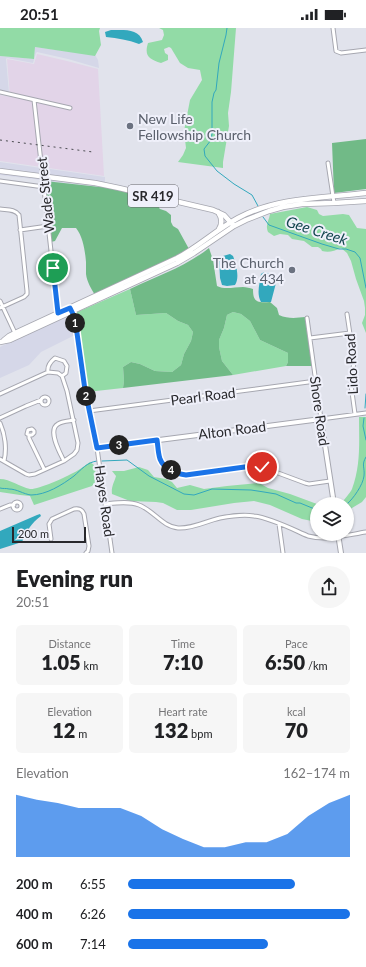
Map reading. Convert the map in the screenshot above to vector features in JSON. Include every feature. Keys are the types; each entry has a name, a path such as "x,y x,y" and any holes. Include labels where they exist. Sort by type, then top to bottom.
{"main road":[{"name":"SR 419","path":"0,171 95,183 121,188 217,211 224,215 232,224"},
{"path":"1,342 9,336 58,313 71,310 150,276 186,258 202,248 232,224 250,213 274,204 296,200 366,193"},
{"path":"1,342 10,340 155,269 188,252 219,230 232,224 283,207 302,204 366,201"},
{"path":"217,211 222,219 222,225 219,230"},
{"path":"150,276 155,269"}],"street":[{"path":"333,28 336,50 338,52 341,53 366,50"},
{"path":"0,92 70,108"},
{"name":"Wade Street","path":"34,100 58,313"},
{"path":"328,163 334,203"},
{"path":"0,181 44,187"},
{"path":"0,209 14,211 18,214 27,294 24,297 1,307"},
{"path":"20,230 48,226"},
{"path":"0,301 1,307 15,333"},
{"name":"Hayes Road","path":"71,310 75,319 85,390 97,448 112,553"},
{"name":"Lido Road","path":"347,314 354,361 351,385 355,414"},
{"name":"Shore Road","path":"307,318 333,497"},
{"path":"310,338 350,333"},
{"path":"48,372 50,362 55,358 59,359 64,361 67,366 66,373 62,376"},
{"path":"0,394 48,372 58,373 62,376 67,391 78,443 77,450 74,454 64,461 35,474 29,474 0,459"},
{"name":"Pearl Road","path":"90,411 316,381"},
{"path":"0,418 41,400"},
{"name":"Alton Road","path":"97,448 366,413"},
{"path":"64,461 55,443 55,428 59,423 74,420"},
{"path":"0,423 6,446 4,461"},
{"path":"29,435 29,438 44,469"},
{"path":"157,440 159,455 163,463 172,471 180,474 186,475 256,466 304,483 330,482"},
{"path":"105,504 128,503 139,505 171,526 177,528 189,527 217,519 235,516 255,516 310,536"},
{"path":"0,509 14,505"},
{"path":"51,539 48,524 52,519 74,509 81,509 84,514 89,546 86,553"},
{"path":"279,524 283,553"},
{"path":"354,533 366,532"},
{"path":"339,541 341,553"}],"shaded area":[{"path":"35,47 95,55 98,60 99,68 37,52 33,63 7,58 9,93 0,91 0,56 34,59"},
{"path":"37,54 98,69 104,176 0,161 0,95 10,97 7,59 34,64"},
{"path":"0,162 41,168 41,175 0,169"},
{"path":"43,168 105,177 105,184 44,175"},
{"path":"0,172 41,178 42,180 0,175"},
{"path":"44,178 101,186 101,187 45,181"},
{"path":"73,314 75,335 41,352 29,365 0,378 0,347"}],"green space":[{"path":"0,28 100,28 101,45 95,56 35,47 34,59 0,56"},
{"path":"159,28 236,28 228,113 229,126 223,168 178,162 186,148 184,131 190,100 202,80 200,70 188,68 180,63 169,47 164,49 165,53 168,55 168,60 161,63 148,56 148,43 162,40 164,35 163,30"},
{"path":"366,139 366,189 334,193 332,143"},
{"path":"45,181 101,186 161,199 159,208 171,215 171,222 173,226 178,229 189,249 179,256 95,295 87,280 84,248 76,228 62,228 55,241 51,242"},
{"path":"307,207 317,210 319,214 323,216 343,214 349,215 357,228 366,229 366,333 362,323 365,315 364,301 347,253 341,248 327,252 322,251 318,247 312,247 304,241 292,239 288,235 280,234 274,236 268,232 267,225 270,214"},
{"path":"209,248 213,260 217,286 223,288 244,287 253,289 254,297 257,301 270,302 277,308 279,315 289,318 305,317 312,366 286,366 288,362 288,353 260,340 250,321 241,314 233,312 227,315 219,340 219,347 222,361 233,375 123,388 123,367 131,362 140,364 155,371 172,372 181,365 193,332 188,325 178,321 166,313 136,315 130,289 181,266"},
{"path":"130,289 136,315 166,313 178,321 188,325 193,332 181,365 172,372 155,371 140,364 131,362 123,367 123,388 87,392 75,313"},
{"path":"233,312 241,314 250,321 260,340 288,353 288,362 286,366 233,375 222,361 219,340 227,315"},
{"path":"359,417 366,417 366,497 362,502 354,507 354,497 347,497 352,489 355,480 359,453"},
{"path":"90,462 94,465 97,480 92,486 34,505 30,496 0,492 0,479 8,480 26,488 33,489 63,478"},
{"path":"139,467 148,470 154,477 166,479 172,482 177,488 190,485 204,489 259,483 268,488 310,501 310,521 302,519 270,505 254,501 191,510 177,510 163,503 130,501 112,494 112,487 116,476 112,471 124,471"}],"water":[{"path":"111,30 126,30 135,32 141,37 143,42 139,44 123,39 106,37 105,32"},
{"path":"230,254 233,256 235,263 237,279 235,285 227,286 222,285 220,278 219,258"},
{"path":"264,272 275,275 276,283 271,302 261,302 259,295 261,274"},
{"path":"40,514 41,516 35,521 22,542 0,549 0,531"}],"waterway":[{"name":"Gee Creek","path":"227,28 219,63 216,90 212,102 211,140 204,149 205,156 217,171 252,195 258,206"},
{"name":"Gee Creek","path":"263,217 269,225 322,244 355,252 360,258 366,288"},
{"name":"Gee Creek","path":"365,408 366,394"},
{"name":"Gee Creek","path":"364,418 363,426 366,440"},
{"name":"Gee Creek","path":"353,497 362,483 364,476 363,464 366,457"},
{"name":"Gee Creek","path":"102,461 127,460 149,476 184,494 194,495 212,489 251,490 276,494 310,507"},
{"name":"Gee Creek","path":"0,488 15,490 25,494 37,495 59,486 87,465 97,461"}],"railway":[{"path":"0,140 93,152"}],"place":[{"name":"New Life Fellowship Church","path":"130,126"},
{"name":"The Church at 434","path":"292,270"}],"route":[{"path":"53,268 58,313 70,308 75,319 85,390 97,448 157,440 159,455 163,463 172,471 186,475 252,466 262,467"}]}
